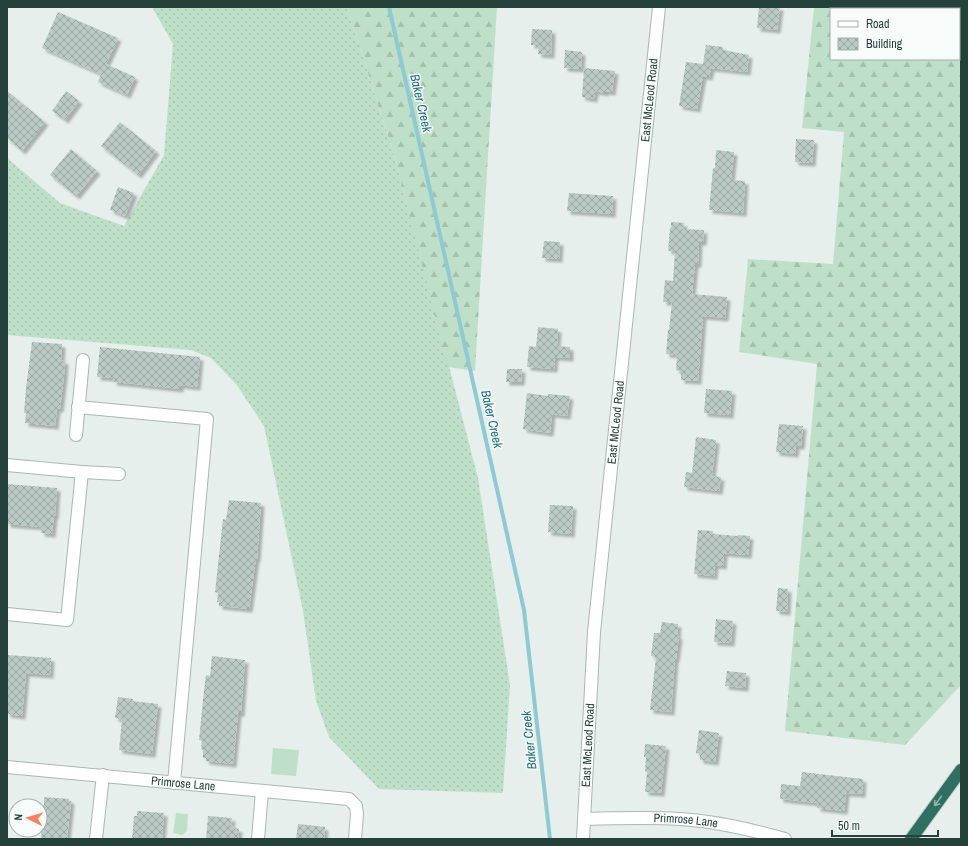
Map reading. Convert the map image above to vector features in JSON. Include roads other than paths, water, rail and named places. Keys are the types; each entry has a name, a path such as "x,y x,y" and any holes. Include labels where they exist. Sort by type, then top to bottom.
{"highway":[{"path":"911,839 961,770"}],"street":[{"name":"East McLeod Road","path":"583,839 594,632 659,7"},
{"path":"76,435 83,360"},
{"path":"78,406 207,419 174,783"},
{"path":"7,464 82,472 119,474"},
{"path":"7,614 67,620 82,472"},
{"name":"Primrose Lane","path":"7,767 349,799 356,806 357,814 355,839"},
{"path":"96,839 103,775"},
{"path":"258,839 262,791"},
{"name":"Primrose Lane","path":"585,819 681,819 714,824 784,839"}],"waterway":[{"name":"Baker Creek","path":"389,7 524,610 550,839"}]}
